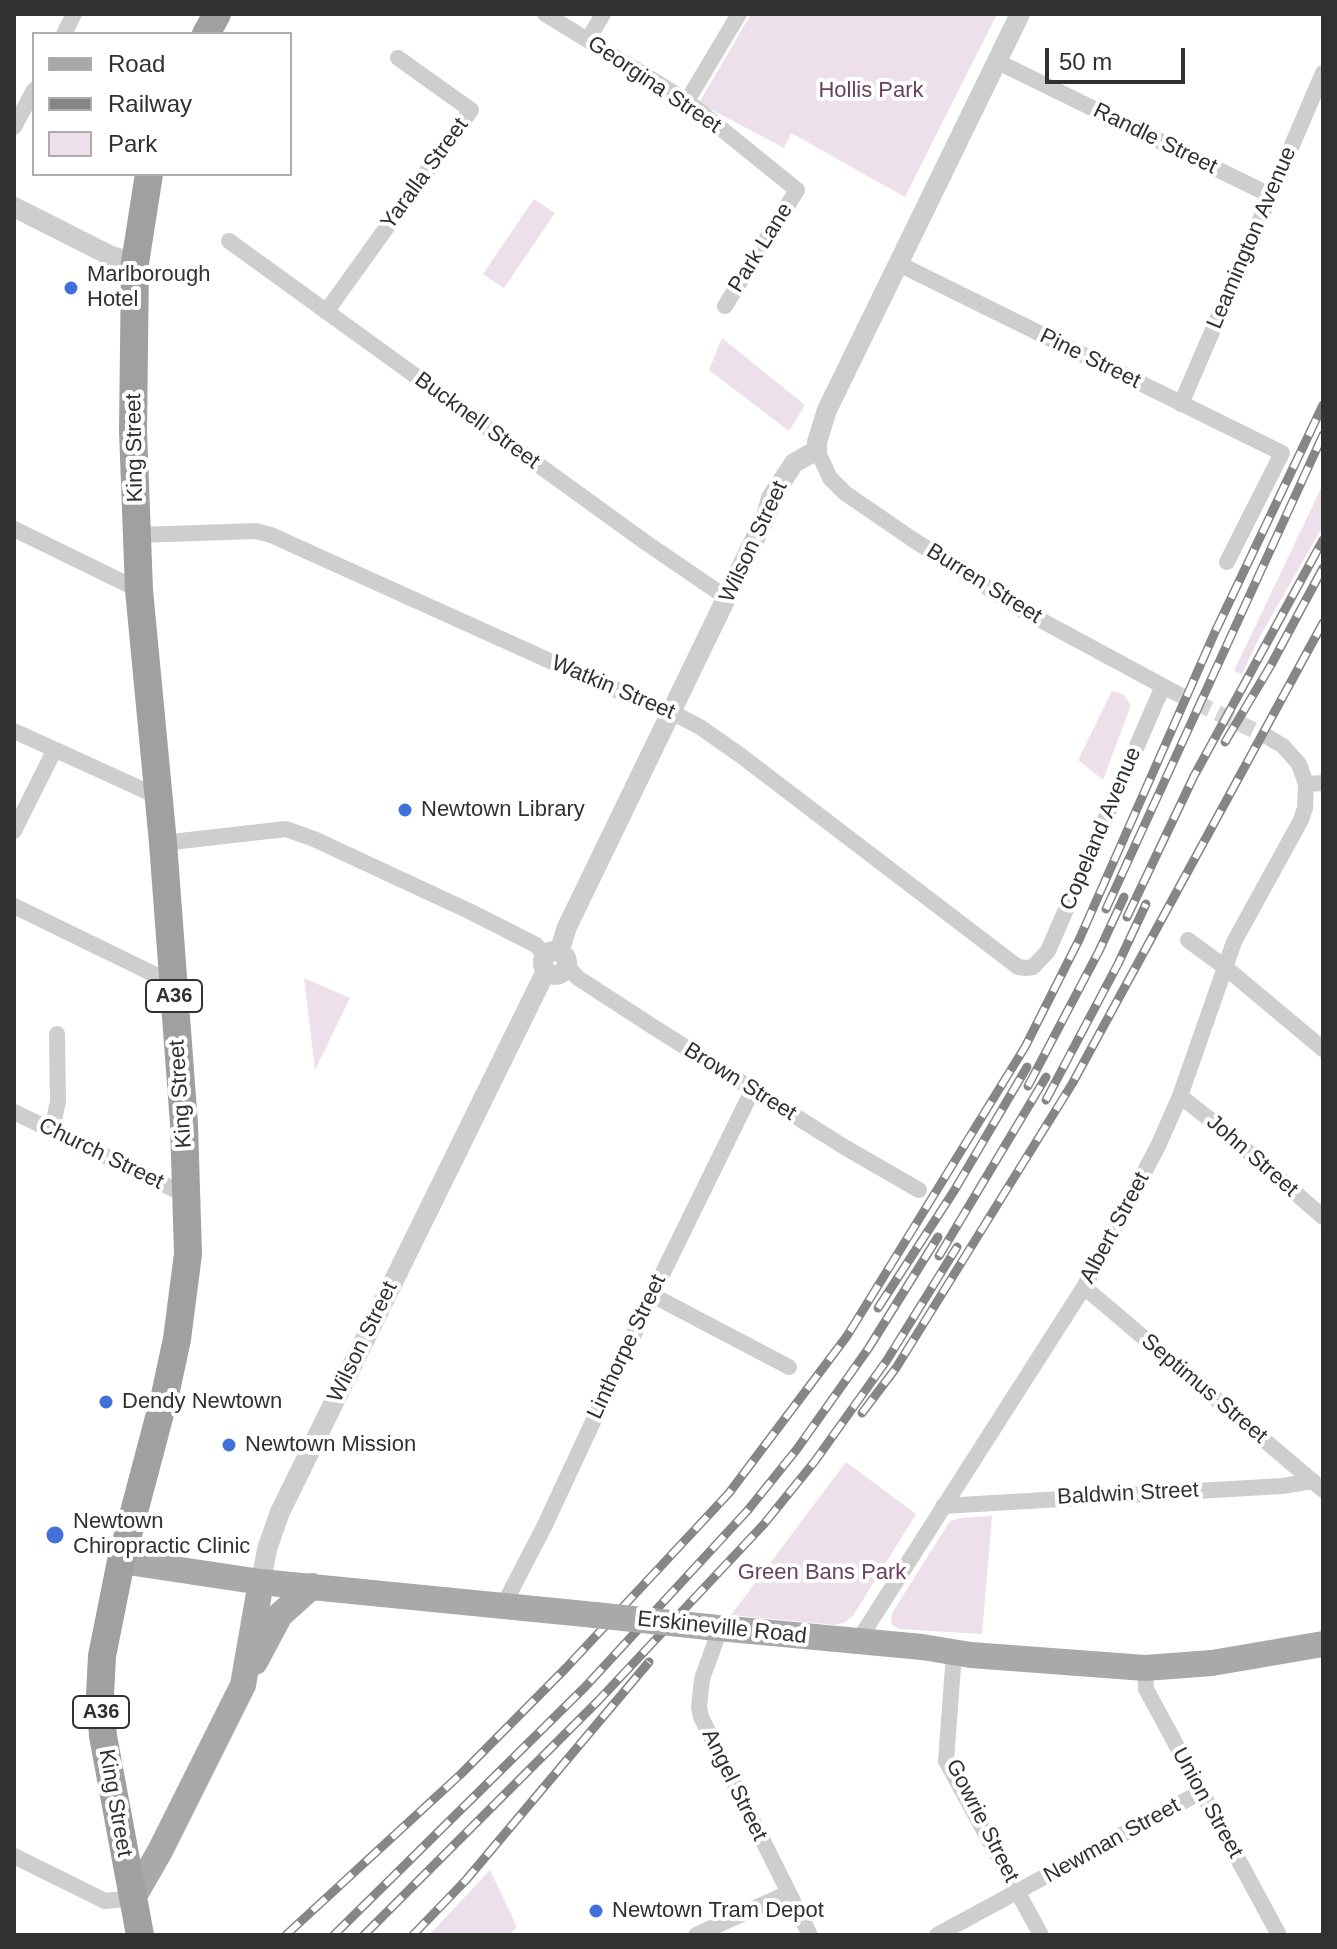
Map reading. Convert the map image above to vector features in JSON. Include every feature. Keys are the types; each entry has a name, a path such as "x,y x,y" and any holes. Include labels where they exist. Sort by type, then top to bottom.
{"highway":[{"path":"207,32 217,14"},
{"name":"King Street","path":"135,1919 103,1736 100,1695 102,1656 121,1561 162,1409 177,1339 188,1254 188,1196 174,984 139,590 133,431 135,263 149,176"}],"main road":[{"name":"Erskineville Road","path":"121,1561 261,1582 954,1653 1145,1668 1212,1663 1323,1644"},
{"name":"Wilson Street","path":"135,1919 160,1851 243,1685 261,1582"},
{"path":"243,1685 280,1615 312,1586"}],"street":[{"path":"65,32 74,14"},
{"name":"Georgina Street","path":"545,14 687,101 797,190"},
{"path":"588,40 603,14"},
{"path":"687,101 739,14"},
{"path":"817,450 824,416 1020,14"},
{"name":"Yaralla Street","path":"326,312 471,110 398,58"},
{"name":"Randle Street","path":"996,61 1270,195"},
{"name":"Leamington Avenue","path":"1181,404 1323,73"},
{"path":"14,127 32,94"},
{"name":"Park Lane","path":"725,306 797,190"},
{"path":"14,207 109,255 135,263"},
{"name":"Bucknell Street","path":"229,241 727,598"},
{"name":"Pine Street","path":"899,264 1282,453 1227,562"},
{"name":"Wilson Street","path":"261,1582 267,1549 280,1512 554,961 567,927 780,483 794,463 817,450"},
{"name":"Burren Street","path":"817,450 830,478 845,493 890,524 1024,611 1169,689"},
{"path":"14,529 139,590"},
{"name":"Watkin Street","path":"138,535 256,531 271,535 672,713 700,727 766,774 1018,967 1033,967"},
{"name":"Copeland Avenue","path":"1033,967 1048,951 1113,799 1169,689"},
{"path":"14,731 159,797"},
{"path":"1268,737 1292,754 1314,784"},
{"path":"14,831 54,751"},
{"name":"Albert Street","path":"858,1641 1084,1287 1158,1146 1180,1096 1234,942 1301,820 1314,784"},
{"name":"Brown Street","path":"163,843 286,829 314,839 536,945 578,978 846,1148 919,1190"},
{"path":"14,906 174,984"},
{"path":"1188,940 1323,1049"},
{"path":"52,1130 58,1101 57,1034"},
{"name":"Linthorpe Street","path":"503,1606 544,1527 652,1295 753,1089"},
{"name":"John Street","path":"1180,1096 1323,1217"},
{"name":"Church Street","path":"14,1112 188,1196"},
{"name":"Septimus Street","path":"1084,1287 1318,1486"},
{"path":"652,1295 789,1367"},
{"name":"Baldwin Street","path":"943,1506 1318,1486"},
{"name":"Angel Street","path":"714,1628 702,1679 701,1717 810,1935"},
{"name":"Gowrie Street","path":"954,1653 946,1761 1041,1935"},
{"name":"Union Street","path":"1145,1668 1146,1689 1279,1935"},
{"name":"Newman Street","path":"937,1935 1201,1792"},
{"path":"14,1856 135,1919"},
{"path":"696,1935 788,1893"}],"green space":[{"name":"Hollis Park","path":"751,14 997,14 905,197 791,133 784,148 699,103"},
{"path":"534,199 555,213 504,288 483,274"},
{"path":"722,338 805,405 789,431 709,370"},
{"path":"1323,484 1323,526 1242,674 1234,671"},
{"path":"1112,691 1124,695 1131,705 1103,780 1078,760"},
{"path":"304,978 350,998 315,1070"},
{"name":"Green Bans Park","path":"846,1462 916,1514 853,1616 844,1623 834,1625 731,1615"},
{"name":"Green Bans Park","path":"992,1516 982,1634 899,1629 891,1624 892,1613 950,1521"},
{"path":"490,1870 517,1927 509,1935 429,1935"}],"tunnel":[{"path":"1174,692 1268,737"}],"railway":[{"path":"286,1935 462,1773 566,1668 729,1493 847,1336 1025,1047 1079,940 1215,632 1323,405"},
{"path":"1106,909 1323,435"},
{"path":"1127,917 1194,776 1323,540"},
{"path":"1225,742 1323,568"},
{"path":"862,1413 896,1368 1072,1084 1323,623"},
{"path":"1028,1086 1124,897"},
{"path":"1046,1100 1146,904"},
{"path":"878,1308 954,1191 1027,1067"},
{"path":"939,1256 1046,1077"},
{"path":"334,1935 586,1686 748,1510 797,1449 868,1349 938,1237"},
{"path":"364,1935 598,1701 764,1524 815,1461 887,1360 957,1247"},
{"path":"413,1935 466,1880 649,1662"}],"place":[{"name":"Marlborough Hotel","path":"71,288"},
{"name":"Newtown Library","path":"405,810"},
{"name":"Dendy Newtown","path":"106,1402"},
{"name":"Newtown Mission","path":"229,1445"},
{"name":"Newtown Chiropractic Clinic","path":"55,1535"},
{"name":"Newtown Tram Depot","path":"596,1911"}]}
